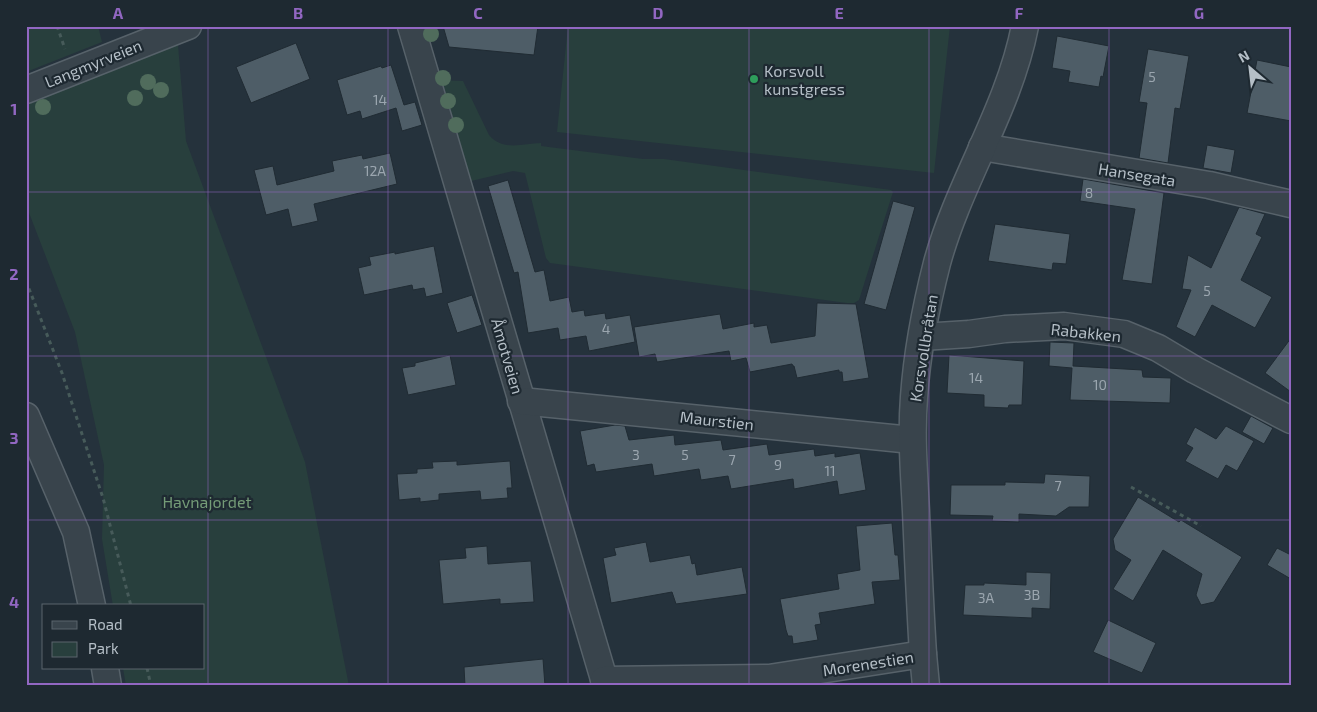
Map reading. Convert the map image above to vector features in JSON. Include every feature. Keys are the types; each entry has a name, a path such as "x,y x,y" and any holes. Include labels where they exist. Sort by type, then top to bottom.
{"street":[{"name":"Langmyrveien","path":"26,90 188,26"},
{"name":"Åmotveien","path":"411,26 605,683"},
{"name":"Korsvollbråtan","path":"926,686 912,440 915,389 922,338 937,263 944,241 1012,74 1025,26"},
{"name":"Hansegata","path":"982,147 1208,185 1291,204"},
{"name":"Rabakken","path":"922,338 1006,329 1064,326 1124,334 1158,348 1195,370 1291,420"},
{"name":"Maurstien","path":"521,401 912,440"},
{"path":"26,416 76,532 92,604"},
{"name":"Morenestien","path":"605,683 769,678 923,654"},
{"path":"105,670 108,686"}],"path":[{"path":"57,26 65,50"},
{"path":"26,281 62,373 103,498 130,604"},
{"path":"1130,487 1201,526"},
{"path":"147,670 151,686"}],"green space":[{"path":"26,26 98,26 102,42 26,72"},
{"name":"Korsvoll kunstgress","path":"568,26 950,26 934,173 557,132"},
{"name":"Havnajordet","path":"178,45 186,141 305,462 349,686 126,686 123,670 205,670 205,604 113,604 102,539 104,465 75,332 26,205 26,105 110,68"},
{"path":"437,80 463,81 489,135 494,140 506,145 541,143 541,146 643,159 664,159 891,190 893,192 859,300 854,303 847,303 550,263 546,258 525,173 513,171 467,182"}],"building":[{"path":"443,26 538,26 534,55 449,47"},
{"path":"1057,36 1109,46 1103,77 1101,76 1099,87 1068,82 1070,71 1052,68"},
{"path":"296,43 310,79 251,103 236,67"},
{"path":"1148,49 1189,56 1180,109 1175,108 1168,163 1139,158 1147,103 1139,102"},
{"path":"1257,60 1291,67 1291,121 1247,113"},
{"path":"391,65 404,105 415,102 422,125 402,131 396,108 362,119 360,111 347,115 337,80 381,66 382,68"},
{"path":"1207,145 1235,150 1231,173 1203,168"},
{"path":"390,153 397,184 314,204 318,221 292,227 288,209 266,215 254,170 273,166 277,185 334,171 332,161 362,155 363,159"},
{"path":"1083,179 1164,193 1152,284 1122,280 1135,209 1080,201"},
{"path":"508,180 535,272 544,270 550,301 569,297 572,312 584,310 585,316 605,313 606,319 630,315 635,342 589,351 586,336 560,340 558,328 528,333 518,272 514,273 488,186"},
{"path":"893,201 915,207 886,310 864,304"},
{"path":"1239,207 1265,214 1256,234 1262,237 1241,280 1272,297 1255,328 1212,305 1195,337 1176,327 1191,290 1182,289 1188,255 1211,268"},
{"path":"995,224 1070,234 1066,264 1053,263 1052,270 988,261"},
{"path":"434,246 443,293 426,297 424,288 413,290 412,285 364,295 358,268 371,265 369,257"},
{"path":"472,295 482,325 457,333 447,303"},
{"path":"817,303 856,304 869,378 843,382 842,372 839,372 839,370 797,378 792,364 750,372 746,358 731,361 729,351 657,362 655,354 639,357 634,327 720,314 723,329 754,323 754,327 767,325 771,343 815,336"},
{"path":"1291,338 1291,392 1265,373"},
{"path":"1050,342 1074,343 1073,366 1142,370 1143,377 1171,378 1170,403 1070,400 1072,368 1049,366"},
{"path":"450,355 456,385 408,395 402,368"},
{"path":"949,355 1024,361 1022,405 1009,405 1008,408 984,407 984,395 947,393"},
{"path":"1251,416 1273,428 1264,444 1242,432"},
{"path":"615,425 625,426 629,440 674,435 675,445 721,440 723,450 767,444 769,455 814,449 815,456 835,453 835,457 860,453 866,490 839,495 837,481 794,489 793,479 731,489 728,476 701,480 699,469 654,476 652,464 596,472 594,464 587,466 580,431"},
{"path":"1226,426 1254,441 1237,471 1226,465 1218,479 1185,461 1193,448 1186,444 1195,427 1216,439"},
{"path":"457,461 457,465 510,461 512,488 507,488 508,498 481,500 480,491 439,494 439,500 420,502 420,498 399,500 397,474 417,473 417,469 433,468 432,462"},
{"path":"1045,474 1090,476 1089,507 1069,507 1056,516 1019,514 1019,522 992,521 993,516 950,515 951,485 1005,485 1005,482 1044,483"},
{"path":"1138,497 1179,522 1181,520 1242,557 1214,602 1201,605 1196,595 1202,574 1163,550 1133,601 1113,589 1131,560 1115,550 1113,539"},
{"path":"892,523 900,580 872,582 875,604 819,613 821,624 815,625 818,640 793,644 792,636 788,636 786,630 780,599 839,589 837,574 860,570 856,526"},
{"path":"646,542 650,562 690,555 692,564 695,563 697,575 742,567 747,594 676,604 672,592 611,603 603,558 616,555 614,548"},
{"path":"487,546 488,564 531,561 534,602 500,604 500,599 443,604 439,560 466,558 465,548"},
{"path":"1277,548 1291,555 1291,579 1267,565"},
{"path":"1026,572 1051,573 1050,609 1032,608 1032,618 963,615 965,585 984,585 984,583 1026,585"},
{"path":"1108,620 1156,643 1142,673 1093,652"},
{"path":"543,659 545,686 465,686 464,667"}],"place":[{"name":"Korsvoll kunstgress","path":"754,79"}]}
